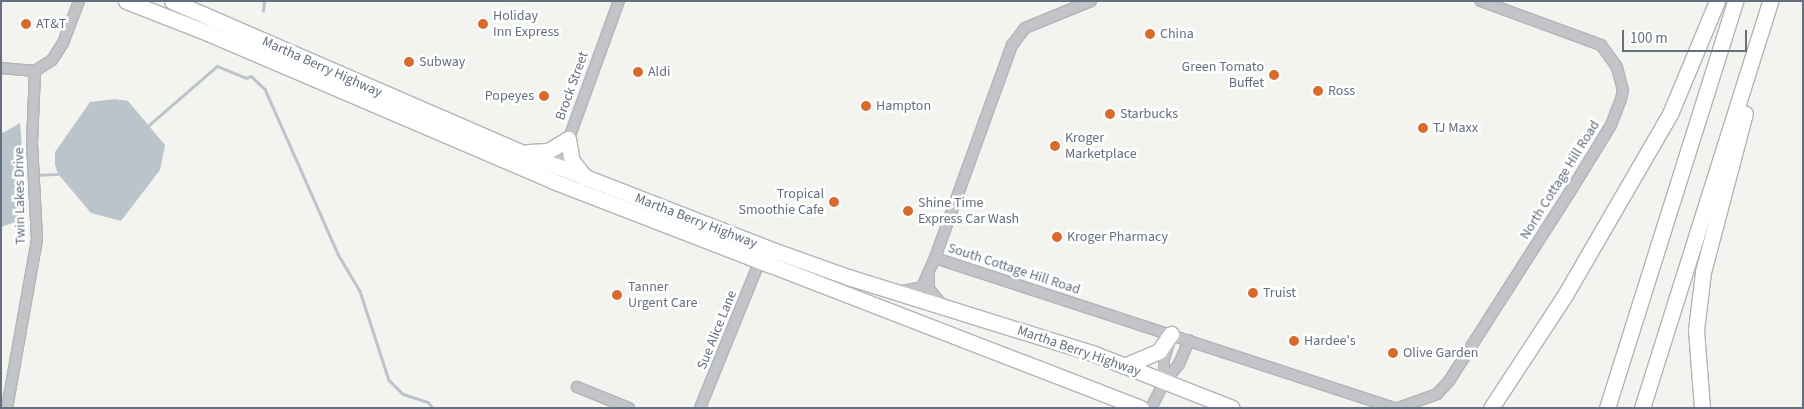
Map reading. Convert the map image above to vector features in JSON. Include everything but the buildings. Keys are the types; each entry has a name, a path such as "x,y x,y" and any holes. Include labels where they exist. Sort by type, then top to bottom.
{"highway":[{"name":"Martha Berry Highway","path":"126,1 556,174 759,263 986,346 1141,408"},
{"name":"Martha Berry Highway","path":"172,1 522,152 556,174 586,178 767,248 1124,366 1232,408"},
{"path":"1491,408 1564,295 1660,130 1718,1"},
{"path":"1607,408 1734,1"},
{"path":"1642,408 1769,3"},
{"path":"1702,408 1696,330 1703,272 1762,54 1769,3"},
{"path":"522,152 548,151 568,139 572,161 586,178"},
{"path":"759,263 767,248"},
{"path":"1124,366 1159,351 1171,334"},
{"path":"1102,393 1117,408"}],"street":[{"path":"1,68 35,72 52,60 63,43 80,1"},
{"name":"Brock Street","path":"556,174 618,1"},
{"name":"South Cottage Hill Road","path":"1091,1 1025,28 1012,45 935,258 1189,340"},
{"name":"North Cottage Hill Road","path":"1189,340 1397,408 1437,394 1449,381 1570,192 1610,125 1623,90 1617,67 1601,45 1481,1"},
{"name":"Twin Lakes Drive","path":"7,408 37,239 32,143 35,72"},
{"path":"897,292 922,287 935,258"},
{"name":"Sue Alice Lane","path":"700,408 759,263"},
{"path":"929,275 929,289 942,306"},
{"path":"1164,382 1164,359 1171,334"},
{"path":"1151,408 1164,382 1179,364 1189,340"},
{"path":"577,387 629,408"}],"shaded area":[{"path":"115,99 128,101 165,145 160,170 121,221 91,213 58,174 55,165 55,152 90,102"},
{"path":"20,123 27,211 19,221 1,227 1,134"}],"waterway":[{"path":"263,11 264,1"},
{"path":"149,125 217,66 246,78 251,76 265,89 338,254 360,291 389,380 403,394 428,402 433,408"},
{"path":"37,175 58,174"}],"place":[{"name":"AT&T","path":"26,24"},
{"name":"Holiday Inn Express","path":"483,24"},
{"name":"China","path":"1150,34"},
{"name":"Subway","path":"409,62"},
{"name":"Aldi","path":"638,72"},
{"name":"Green Tomato Buffet","path":"1274,75"},
{"name":"Ross","path":"1318,91"},
{"name":"Popeyes","path":"544,96"},
{"name":"Hampton","path":"866,106"},
{"name":"Starbucks","path":"1110,114"},
{"name":"TJ Maxx","path":"1423,128"},
{"name":"Kroger Marketplace","path":"1055,146"},
{"name":"Tropical Smoothie Cafe","path":"834,202"},
{"name":"Shine Time Express Car Wash","path":"908,211"},
{"name":"Kroger Pharmacy","path":"1057,237"},
{"name":"Truist","path":"1253,293"},
{"name":"Tanner Urgent Care","path":"617,295"},
{"name":"Hardee's","path":"1294,341"},
{"name":"Olive Garden","path":"1393,353"}]}
